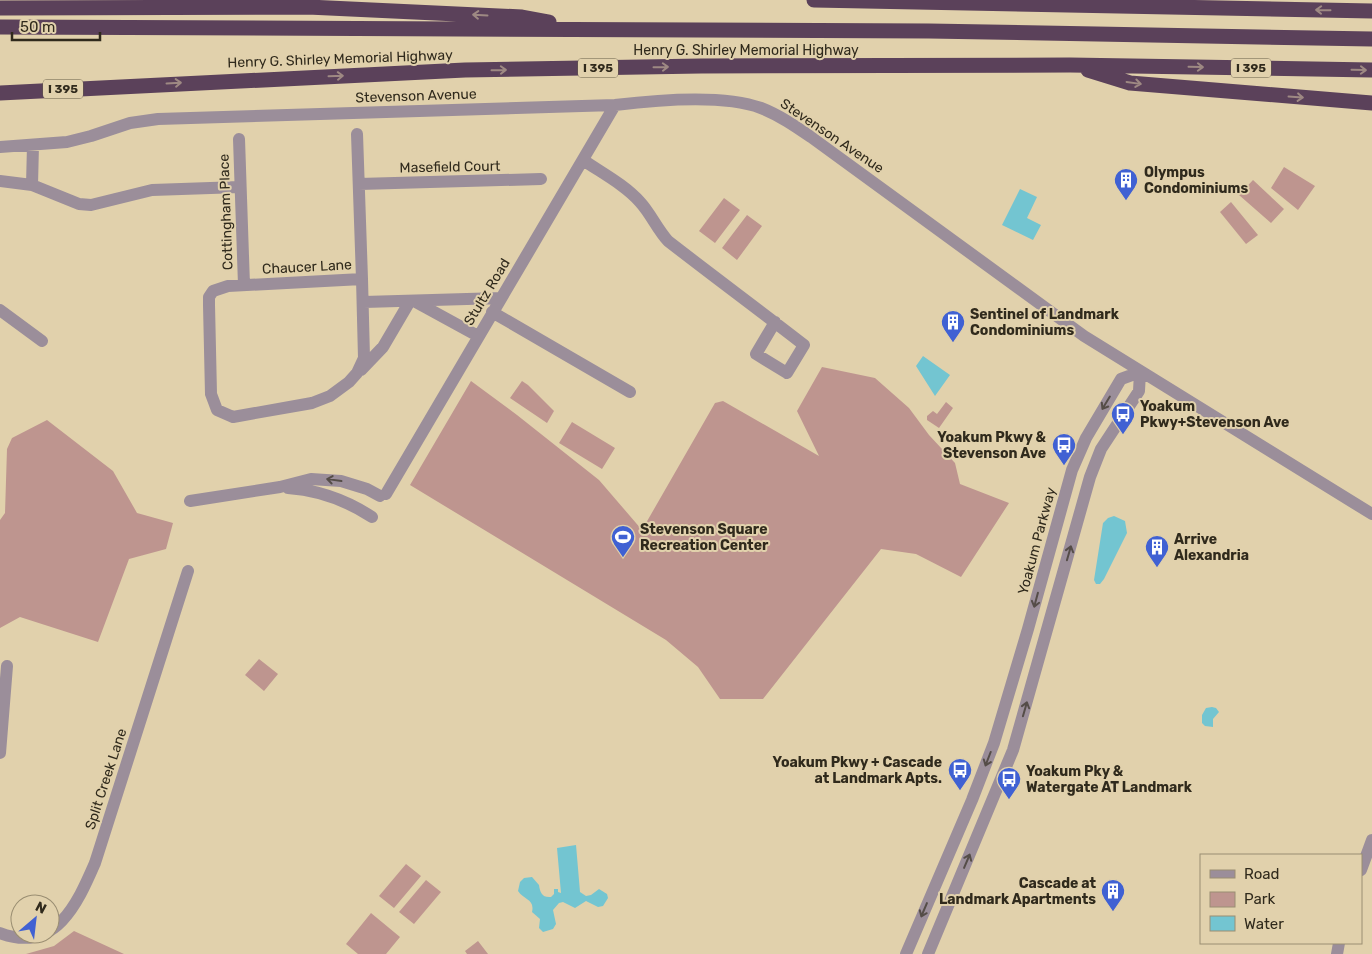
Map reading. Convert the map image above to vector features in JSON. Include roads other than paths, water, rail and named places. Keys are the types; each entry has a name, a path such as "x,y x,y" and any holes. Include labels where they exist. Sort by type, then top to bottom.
{"highway":[{"path":"814,0 1372,11"},
{"path":"0,8 308,7 522,17 580,29"},
{"path":"0,27 928,31 1372,39"},
{"path":"1070,65 1130,84 1372,103"},
{"name":"Henry G. Shirley Memorial Highway","path":"0,92 475,70 701,66 1070,65 1372,70"},
{"path":"0,100 126,86"}],"street":[{"name":"Stevenson Avenue","path":"0,147 67,142 130,123 158,119 615,105 654,101 701,100 738,102 773,113 811,137 1084,336 1372,514"},
{"name":"Stultz Road","path":"280,488 311,479 327,479 350,484 383,495 615,105"},
{"path":"358,134 362,279"},
{"name":"Cottingham Place","path":"239,139 244,285"},
{"path":"32,185 34,145"},
{"path":"583,160 636,198 668,241 775,322"},
{"name":"Masefield Court","path":"359,184 541,180"},
{"path":"0,181 32,185 79,204 90,206 152,190 240,187"},
{"name":"Chaucer Lane","path":"362,279 364,358 357,373 338,391 312,403 233,417 217,410 212,394 209,305 209,297 213,291 222,287 244,285 362,279"},
{"path":"364,302 501,298"},
{"path":"357,373 383,347 412,301"},
{"path":"412,301 478,336"},
{"path":"0,310 42,341"},
{"path":"492,312 630,392"},
{"path":"928,954 1014,750 1090,476 1101,449 1139,391 1140,372"},
{"name":"Yoakum Parkway","path":"906,954 972,800 994,743 1072,470 1086,438 1121,379 1140,372"},
{"path":"190,501 280,488 307,490 325,494 353,505 372,517"},
{"name":"Split Creek Lane","path":"0,933 23,942 45,939 55,934 64,925 81,894 95,862 188,572"},
{"path":"0,752 2,707 7,666"},
{"path":"1362,867 1372,840"}],"water":[{"path":"1020,189 1037,197 1027,218 1041,225 1033,240 1002,225"},
{"path":"923,356 950,375 935,396 916,366"},
{"path":"1114,516 1125,521 1127,533 1104,579 1100,584 1096,584 1094,580 1103,523 1108,518"},
{"path":"1206,708 1216,708 1219,712 1213,719 1213,727 1205,726 1202,723 1202,715"},
{"path":"576,845 580,892 586,896 599,889 607,894 608,898 603,906 598,907 586,901 575,908 563,902 559,903 553,910 556,924 553,929 543,932 539,928 540,919 532,912 532,905 518,891 520,882 524,878 532,877 544,895 551,897 554,894 554,889 558,889 558,892 561,893 557,848"}],"place":[{"name":"Olympus Condominiums","path":"1126,201"},
{"name":"Sentinel of Landmark Condominiums","path":"953,343"},
{"name":"Yoakum Pkwy+Stevenson Ave","path":"1123,435"},
{"name":"Yoakum Pkwy & Stevenson Ave","path":"1064,466"},
{"name":"Stevenson Square Recreation Center","path":"623,558"},
{"name":"Arrive Alexandria","path":"1157,568"},
{"name":"Yoakum Pkwy + Cascade at Landmark Apts.","path":"960,791"},
{"name":"Yoakum Pky & Watergate AT Landmark","path":"1009,800"},
{"name":"Cascade at Landmark Apartments","path":"1113,912"}]}
